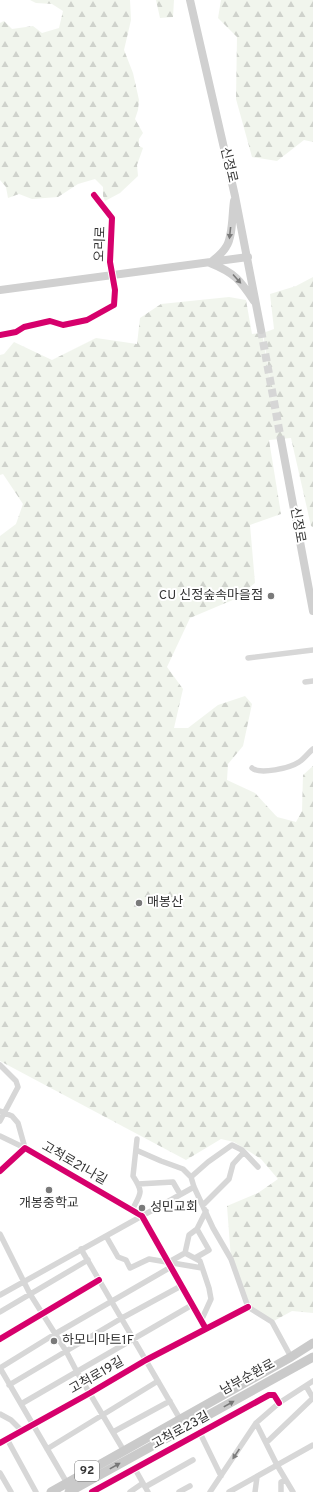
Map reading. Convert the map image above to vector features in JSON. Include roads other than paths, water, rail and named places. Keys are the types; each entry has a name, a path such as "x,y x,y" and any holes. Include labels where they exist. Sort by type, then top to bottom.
{"main road":[{"name":"신정로","path":"190,0 235,196 261,330"},
{"path":"235,196 230,240 223,252 210,263 234,274 256,305"},
{"name":"오리로","path":"0,290 248,257"},
{"name":"신정로","path":"281,440 313,611"},
{"name":"남부순환로","path":"68,1488 124,1451 291,1357 313,1343"},
{"name":"남부순환로","path":"291,1357 313,1347"},
{"name":"남부순환로","path":"51,1492 68,1488 313,1357"}],"street":[{"name":"오리로","path":"94,195 112,218 110,262 112,276"},
{"path":"0,335 16,332 24,327 50,321 63,325 88,320 114,305 115,290 112,276"},
{"path":"248,658 313,650"},
{"path":"305,682 313,681"},
{"path":"252,768 261,771 295,764 301,761 313,749"},
{"path":"0,1065 16,1081 18,1087 2,1112 0,1121"},
{"name":"고척로21나길","path":"2,1112 12,1116 18,1123 25,1148"},
{"name":"고척로21나길","path":"0,1136 25,1148 142,1216"},
{"path":"132,1210 141,1193 133,1176 137,1139"},
{"path":"191,1177 208,1162 232,1145 244,1152 258,1167"},
{"name":"고척로21나길","path":"0,1171 25,1148"},
{"path":"136,1150 161,1162 183,1169 191,1177 194,1187 213,1228 232,1259 248,1307 272,1322 291,1357"},
{"path":"68,1488 0,1368 170,1265 185,1253 188,1235 196,1229 204,1208 229,1179 233,1164 244,1152"},
{"path":"138,1184 173,1182 180,1194"},
{"path":"0,1295 194,1187"},
{"path":"142,1216 206,1329"},
{"path":"195,1258 209,1250 196,1229"},
{"path":"0,1234 30,1294 66,1351 124,1451"},
{"path":"106,1236 118,1257 126,1260 130,1268 150,1259 170,1265 202,1268"},
{"path":"82,1249 180,1419"},
{"path":"185,1253 200,1261 209,1288 211,1299 201,1321"},
{"path":"0,1312 88,1260"},
{"path":"0,1339 99,1280"},
{"path":"9,1384 122,1318 181,1286"},
{"path":"21,1404 192,1305"},
{"name":"고척로19길","path":"0,1442 90,1393 146,1360 248,1307"},
{"path":"47,1449 158,1381"},
{"path":"210,1492 256,1423 279,1403 313,1382"},
{"path":"266,1443 313,1398 306,1386"},
{"name":"고척로23길","path":"92,1492 269,1395 274,1395 279,1403"},
{"path":"113,1432 170,1401"},
{"path":"0,1414 11,1420 22,1430"},
{"path":"256,1423 277,1465 293,1492"},
{"path":"200,1433 221,1476"},
{"path":"7,1439 36,1492"},
{"path":"229,1492 313,1445"},
{"path":"130,1492 145,1487 192,1460"},
{"path":"135,1469 145,1487"},
{"path":"0,1474 11,1492"},
{"path":"254,1492 257,1477"},
{"path":"281,1492 281,1482 286,1480"},
{"path":"179,1492 190,1486"}],"tunnel":[{"path":"261,330 281,440"}],"place":[{"name":"CU 신정숲속마을점","path":"271,596"},
{"name":"매봉산","path":"139,903"},
{"name":"개봉중학교","path":"49,1190"},
{"name":"성민교회","path":"142,1208"},
{"name":"하모니마트1F","path":"54,1341"}]}
